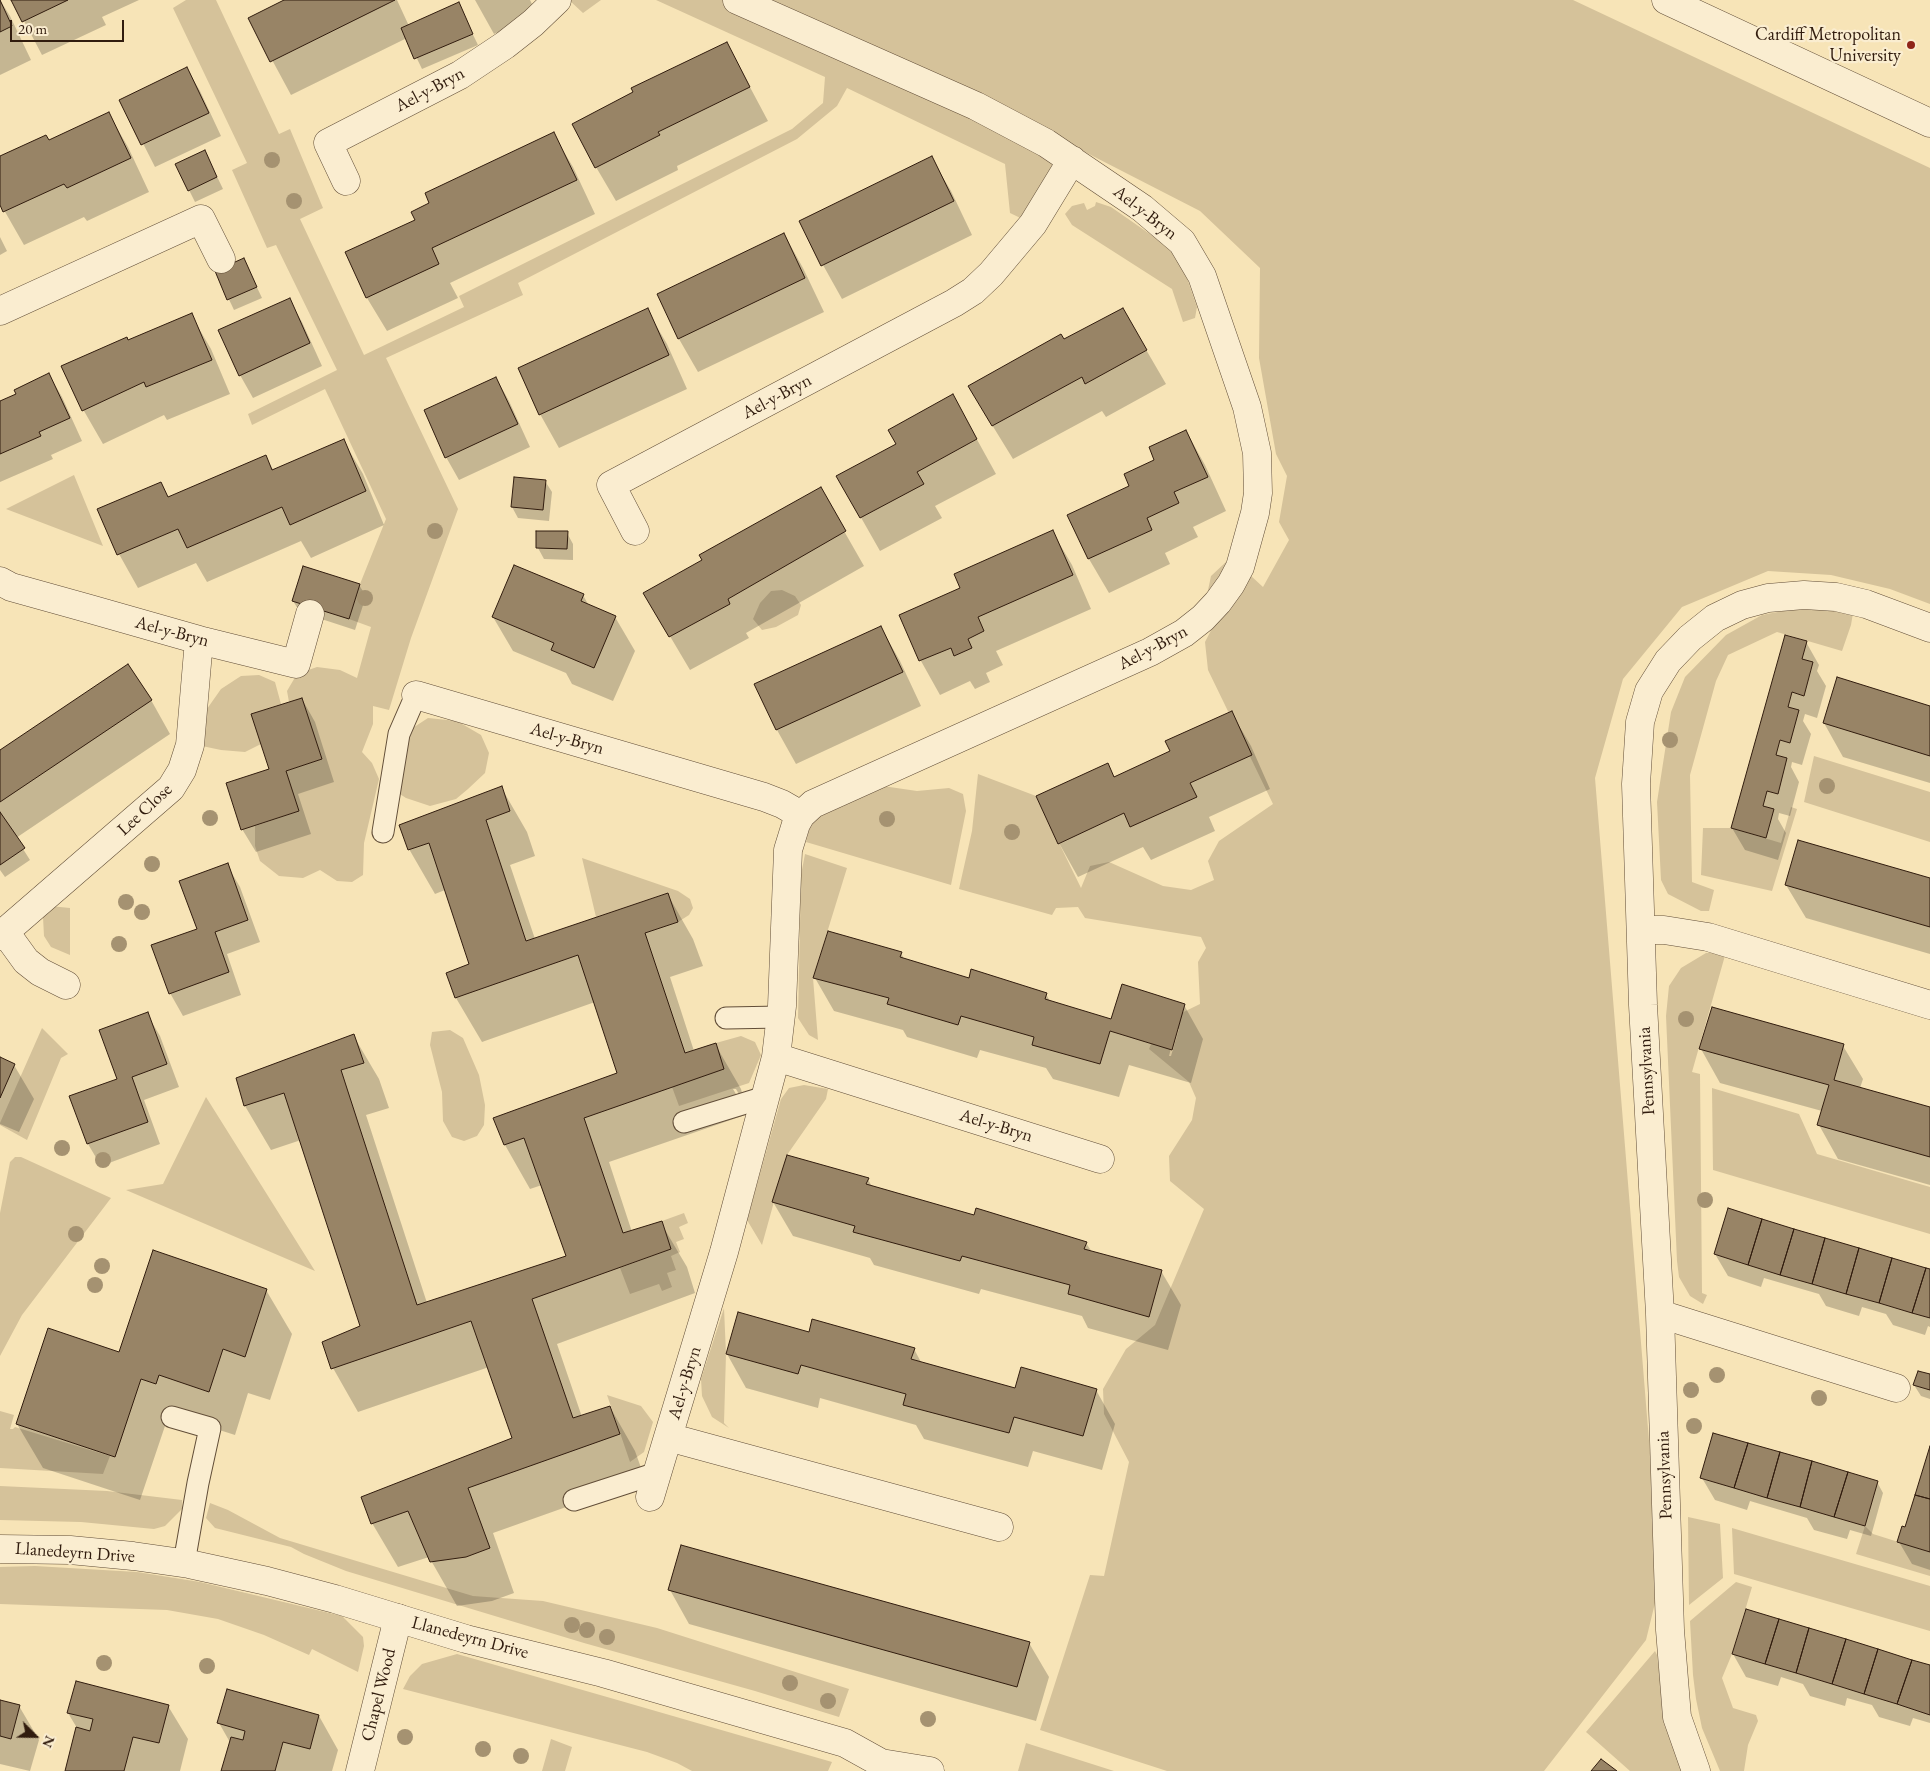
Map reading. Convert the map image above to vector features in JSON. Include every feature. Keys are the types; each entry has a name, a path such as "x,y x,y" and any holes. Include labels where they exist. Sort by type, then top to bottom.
{"street":[{"name":"Ael-y-Bryn","path":"346,181 328,144 460,75 533,23 556,0"},
{"name":"Ael-y-Bryn","path":"737,0 976,106 1046,143 1142,208 1168,229 1182,242 1202,276 1247,407 1257,453 1258,493 1255,513 1240,567 1218,602 1203,618 1184,633 1150,652 813,804 796,824 788,850 781,1017 776,1057 724,1252 668,1437 999,1527"},
{"path":"1666,0 1930,123"},
{"name":"Ael-y-Bryn","path":"635,530 611,484 954,304 973,291 991,274 1033,224 1072,160"},
{"path":"0,311 201,219 221,259"},
{"name":"Ael-y-Bryn","path":"0,581 11,587 199,640 296,664 310,614"},
{"name":"Pennsylvania","path":"1696,1771 1677,1717 1673,1674 1660,1314 1641,930 1636,784 1640,722 1649,691 1668,661 1715,618 1742,605 1768,598 1786,596 1836,597 1866,604 1930,628"},
{"name":"Lee Close","path":"66,985 40,972 26,961 2,934 171,788 182,770 190,745 199,640"},
{"name":"Ael-y-Bryn","path":"416,695 764,797 802,815"},
{"path":"1641,930 1664,930 1708,938 1930,1005"},
{"name":"Ael-y-Bryn","path":"776,1057 1100,1159"},
{"path":"1660,1314 1896,1388"},
{"path":"654,1485 668,1437"},
{"name":"Llanedeyrn Drive","path":"0,1549 70,1550 133,1556 184,1563 267,1581 335,1599 466,1639 603,1673 845,1743 881,1763 930,1771"},
{"name":"Chapel Wood","path":"360,1771 398,1618"}],"lane":[{"path":"383,832 399,734 416,695"},
{"path":"726,1018 781,1017"},
{"path":"684,1122 765,1097"},
{"path":"172,1418 210,1428 184,1563"},
{"path":"574,1500 654,1485"}],"shaded area":[{"path":"186,0 216,0 279,134 290,129 323,208 300,219 364,355 464,307 459,296 792,129 823,103 825,77 656,0 1573,0 1930,168 1930,604 1890,589 1831,575 1768,571 1682,607 1623,679 1595,778 1653,1490 1655,1603 1646,1640 1544,1771 1167,1771 1040,1730 1090,1575 1104,1576 1129,1462 1104,1414 1103,1389 1126,1349 1155,1325 1204,1209 1170,1181 1169,1156 1192,1120 1196,1098 1189,1082 1149,1049 1159,1024 1200,1004 1198,962 1206,948 1201,937 1085,918 1078,907 1056,908 1052,915 959,889 972,831 978,774 1036,796 1081,888 1090,866 1109,862 1163,886 1191,890 1214,880 1208,861 1219,841 1273,804 1208,670 1205,642 1221,611 1207,595 1211,576 1226,562 1237,563 1263,587 1289,540 1279,522 1287,476 1276,454 1259,358 1260,268 1200,211 1083,151 1072,160 1033,224 1010,213 1005,164 847,88 837,106 797,139 518,283 523,295 386,358 458,509 411,638 389,710 373,706 373,724 362,752 372,763 379,779 364,843 363,875 352,882 337,881 320,870 303,878 279,876 260,861 255,846 255,826 299,811 286,771 322,759 302,698 289,702 287,691 297,674 317,667 340,670 357,678 371,627 349,619 360,584 386,519 325,389 252,425 248,414 337,370 276,245 267,248 232,170 247,163 173,8"},
{"path":"569,0 601,0 583,13"},
{"path":"1096,202 1111,207 1170,248 1183,267 1197,307 1195,318 1183,322 1172,289 1072,225 1065,214 1072,206 1084,203 1087,210 1095,206"},
{"path":"74,475 103,546 6,509"},
{"path":"782,590 795,596 801,605 798,615 776,627 762,630 753,619 760,603 771,591"},
{"path":"1814,605 1853,613 1842,651 1777,632 1728,655 1716,681 1690,775 1692,882 1714,890 1709,911 1701,911 1668,894 1661,880 1657,802 1671,712 1685,677 1726,635 1762,615"},
{"path":"259,675 275,682 281,704 252,714 261,744 245,752 202,746 202,716 221,689 241,676"},
{"path":"428,718 457,721 481,735 489,753 485,773 468,789 456,799 430,806 406,798 383,783 402,735"},
{"path":"1814,756 1930,792 1930,842 1804,802"},
{"path":"876,785 917,791 949,788 963,794 966,811 951,885 806,842 811,821 820,812"},
{"path":"1791,807 1797,809 1772,891 1701,875 1703,828 1731,828 1781,843"},
{"path":"805,854 847,868 813,978 818,1040 809,1035 798,1018 801,875"},
{"path":"582,858 678,891 690,899 693,908 689,915 678,922 668,893 596,917"},
{"path":"50,906 70,908 70,955 51,947 44,936 43,917"},
{"path":"1726,952 1692,1072 1700,1074 1702,1293 1707,1295 1703,1304 1690,1296 1679,1277 1666,1016 1669,986 1681,968 1706,953"},
{"path":"42,1028 68,1054 61,1058 27,1140 0,1125 0,1123"},
{"path":"450,1030 463,1038 479,1075 485,1105 484,1125 477,1136 464,1141 452,1137 443,1121 442,1092 430,1045 432,1032"},
{"path":"741,1036 755,1042 761,1055 749,1083 679,1106 672,1087 723,1069 716,1043"},
{"path":"804,1085 828,1089 826,1099 787,1155 762,1245 747,1220 781,1099 789,1088"},
{"path":"1712,1088 1799,1114 1817,1154 1930,1187 1930,1234 1713,1170"},
{"path":"206,1097 315,1271 126,1190 163,1184"},
{"path":"15,1157 21,1157 111,1198 22,1315 0,1356 0,1213 10,1162"},
{"path":"684,1213 688,1223 679,1227 684,1239 676,1242 680,1252 671,1256 676,1270 667,1273 672,1287 662,1291 659,1284 630,1294 620,1268 671,1249 662,1221"},
{"path":"724,1308 726,1354 724,1423 729,1428 712,1417 702,1396 701,1379"},
{"path":"607,1395 641,1406 653,1422 644,1452 630,1462"},
{"path":"0,1411 14,1415 10,1429 15,1427 110,1456 103,1474 0,1468"},
{"path":"0,1486 107,1491 182,1500 182,1509 165,1526 154,1529 81,1522 0,1520"},
{"path":"210,1503 228,1510 280,1538 473,1596 543,1601 657,1628 849,1689 839,1717 755,1691 584,1643 346,1571 291,1547 215,1528 206,1518"},
{"path":"1688,1517 1720,1524 1723,1578 1689,1605"},
{"path":"1865,1526 1873,1534 1930,1552 1930,1576 1856,1554"},
{"path":"1732,1528 1930,1586 1930,1631 1734,1574"},
{"path":"35,1566 137,1572 200,1582 342,1616 363,1637 364,1646 358,1672 312,1649 309,1655 264,1635 218,1619 167,1610 0,1604 0,1567"},
{"path":"1736,1582 1752,1587 1732,1654 1722,1678 1733,1708 1756,1715 1758,1721 1748,1745 1744,1771 1720,1771 1702,1728 1696,1699 1690,1621"},
{"path":"1655,1651 1665,1718 1683,1771 1630,1771 1586,1732"},
{"path":"457,1654 832,1762 828,1771 692,1771 677,1763 647,1752 403,1689 410,1676 422,1664"},
{"path":"551,1739 572,1747 565,1771 542,1771"},
{"path":"1026,1743 1114,1771 1018,1771"}],"building":[{"path":"0,0 12,26 0,32"},
{"path":"11,0 68,0 22,22"},
{"path":"284,0 395,0 270,62 248,18"},
{"path":"459,2 473,34 414,59 401,28"},
{"path":"727,42 750,87 658,132 660,135 595,168 572,124 633,92 631,88"},
{"path":"187,67 209,113 141,145 119,100"},
{"path":"109,112 131,158 67,188 64,184 3,212 0,205 0,156 46,135 49,140"},
{"path":"554,132 577,180 432,248 439,264 366,298 345,252 415,220 411,212 429,203 425,193"},
{"path":"205,150 217,177 188,191 175,164"},
{"path":"932,156 954,201 821,266 799,221"},
{"path":"784,233 805,278 678,339 657,294"},
{"path":"244,258 257,287 227,300 215,271"},
{"path":"290,298 310,343 239,376 218,330"},
{"path":"648,308 669,355 539,415 518,368"},
{"path":"1123,308 1147,350 1085,384 1082,377 992,426 968,386 1061,334 1064,339"},
{"path":"192,313 212,360 146,387 144,382 82,411 61,366 127,337 128,340"},
{"path":"49,373 70,418 39,432 41,436 0,454 0,401 16,394 14,390"},
{"path":"496,377 518,424 445,458 424,410"},
{"path":"953,394 977,439 917,472 924,484 860,518 836,476 896,444 888,430"},
{"path":"1186,430 1208,477 1174,492 1179,503 1147,518 1152,530 1088,559 1067,515 1129,486 1124,474 1154,460 1149,447"},
{"path":"344,439 366,491 290,525 282,507 187,548 178,529 117,555 97,509 161,482 168,497 266,455 272,470"},
{"path":"514,477 546,480 543,510 511,507"},
{"path":"821,487 846,531 728,599 730,604 669,637 643,593 702,560 699,555"},
{"path":"1053,530 1073,575 978,617 984,631 968,639 972,648 954,656 951,648 919,661 899,615 960,588 954,574"},
{"path":"536,531 568,531 567,549 536,548"},
{"path":"514,565 584,594 581,601 616,616 594,668 551,650 554,643 492,617"},
{"path":"303,566 360,584 349,619 292,601"},
{"path":"881,626 903,672 776,730 754,684"},
{"path":"1785,635 1807,641 1802,659 1813,662 1804,696 1792,692 1788,707 1799,710 1790,743 1780,740 1776,755 1787,758 1778,794 1767,791 1763,806 1774,809 1766,838 1731,828"},
{"path":"128,664 152,700 0,802 0,750"},
{"path":"1837,677 1930,706 1930,756 1823,723"},
{"path":"302,698 322,759 286,771 299,811 241,830 226,783 269,769 251,714"},
{"path":"1232,711 1252,755 1190,783 1197,797 1130,827 1124,813 1058,844 1036,796 1108,763 1114,777 1170,751 1165,741"},
{"path":"502,786 510,811 486,820 526,941 668,893 678,922 645,933 685,1053 716,1043 724,1069 584,1118 623,1233 662,1221 671,1249 532,1299 573,1418 610,1406 620,1434 468,1488 490,1548 466,1557 430,1562 408,1511 371,1524 361,1497 512,1438 471,1321 331,1369 322,1342 360,1326 284,1093 244,1106 236,1078 354,1034 364,1063 341,1070 417,1305 566,1256 524,1138 504,1145 493,1118 617,1073 578,955 455,998 446,973 469,964 429,843 408,850 399,825"},
{"path":"0,812 25,848 0,865"},
{"path":"1798,840 1930,878 1930,927 1785,885"},
{"path":"228,863 248,920 215,932 229,972 169,994 151,945 197,929 179,881"},
{"path":"828,931 902,952 900,957 969,978 971,969 1047,993 1045,999 1111,1019 1122,984 1185,1004 1172,1050 1110,1031 1100,1064 1032,1045 1034,1037 961,1016 958,1025 887,1004 889,998 813,978"},
{"path":"1712,1007 1844,1044 1834,1080 1930,1107 1930,1157 1817,1125 1829,1085 1699,1049"},
{"path":"148,1012 167,1064 132,1077 148,1122 87,1144 69,1096 117,1079 99,1030"},
{"path":"0,1057 15,1064 0,1098"},
{"path":"787,1155 869,1178 866,1184 974,1215 976,1208 1087,1242 1084,1249 1162,1270 1149,1317 1068,1294 1070,1285 962,1256 960,1261 853,1232 855,1226 772,1202"},
{"path":"1728,1208 1762,1219 1748,1265 1714,1254"},
{"path":"1762,1219 1794,1229 1780,1275 1748,1265"},
{"path":"1794,1229 1825,1238 1812,1284 1780,1275"},
{"path":"1825,1238 1859,1248 1846,1294 1812,1284"},
{"path":"1859,1248 1892,1258 1879,1303 1846,1294"},
{"path":"153,1250 267,1289 245,1357 223,1349 209,1392 159,1375 156,1384 141,1379 115,1457 16,1424 48,1328 119,1352"},
{"path":"1892,1258 1926,1268 1912,1313 1879,1303"},
{"path":"1926,1268 1930,1269 1930,1318 1912,1313"},
{"path":"738,1312 809,1332 812,1319 915,1348 911,1359 1015,1388 1021,1367 1097,1389 1083,1436 1014,1417 1009,1433 903,1405 906,1394 801,1365 798,1374 726,1354"},
{"path":"1918,1371 1930,1374 1930,1390 1913,1385"},
{"path":"1713,1433 1748,1443 1734,1488 1700,1478"},
{"path":"1748,1443 1780,1452 1767,1498 1734,1488"},
{"path":"1930,1446 1930,1499 1915,1495"},
{"path":"1780,1452 1812,1461 1800,1507 1767,1498"},
{"path":"1812,1461 1848,1472 1834,1517 1800,1507"},
{"path":"1848,1472 1878,1481 1865,1526 1834,1517"},
{"path":"1915,1495 1930,1499 1930,1552 1897,1542 1902,1526 1905,1527"},
{"path":"681,1545 1030,1642 1017,1687 668,1590"},
{"path":"1746,1609 1779,1619 1765,1664 1732,1654"},
{"path":"1779,1619 1809,1628 1796,1673 1765,1664"},
{"path":"1809,1628 1846,1639 1832,1684 1796,1673"},
{"path":"1846,1639 1878,1649 1864,1694 1832,1684"},
{"path":"1878,1649 1912,1660 1897,1704 1864,1694"},
{"path":"1912,1660 1930,1665 1930,1715 1897,1704"},
{"path":"76,1681 169,1705 159,1743 133,1737 124,1771 65,1771 76,1727 90,1731 93,1719 67,1713"},
{"path":"227,1689 319,1715 310,1749 283,1742 275,1771 221,1771 231,1737 243,1740 245,1731 217,1723"},
{"path":"0,1700 20,1705 11,1739 0,1736"},
{"path":"1601,1759 1617,1771 1591,1771"}],"place":[{"name":"Cardiff Metropolitan University","path":"1911,45"}]}
